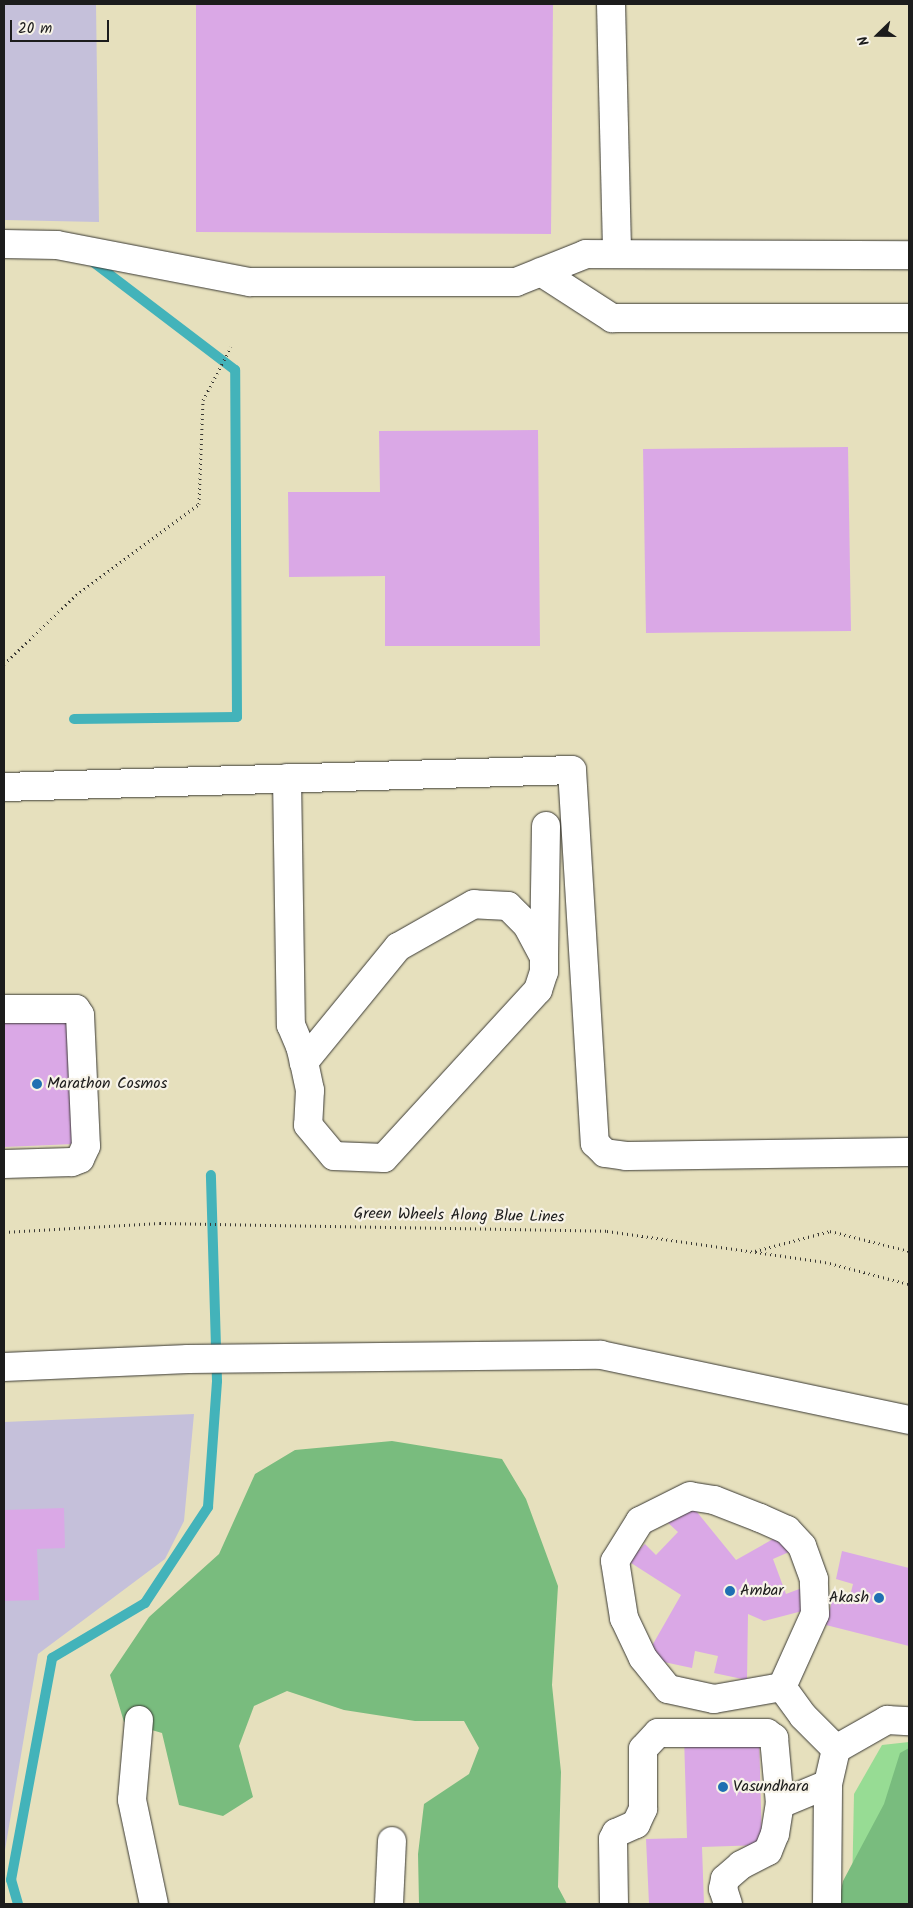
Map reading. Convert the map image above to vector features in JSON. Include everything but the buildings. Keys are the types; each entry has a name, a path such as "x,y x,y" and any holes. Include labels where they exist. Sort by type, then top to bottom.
{"street":[{"path":"611,4 617,254"},
{"path":"4,244 57,245 250,282 516,282 586,254 909,255"},
{"path":"541,272 612,318 909,318"},
{"path":"4,787 572,770 595,1142 605,1153 626,1156 909,1152"},
{"path":"287,778 291,1025 304,1062 310,1090 308,1125 320,1143 334,1156 384,1158 538,990 544,972 546,826"},
{"path":"304,1062 398,947 474,904 508,906 527,925 544,956"},
{"path":"4,1009 76,1009 80,1015 86,1146 80,1160 72,1162 4,1164"},
{"path":"4,1367 233,1358 601,1355 909,1420"},
{"path":"690,1496 714,1500 787,1530 802,1546 814,1579 815,1614 782,1688 714,1699 668,1689 643,1658 624,1618 615,1561 640,1521 690,1496"},
{"path":"782,1688 803,1716 836,1749"},
{"path":"139,1720 132,1800 154,1904"},
{"path":"827,1904 828,1784 836,1749 887,1720 909,1721"},
{"path":"614,1904 613,1839 616,1833 636,1824 639,1816 644,1784 643,1749 658,1733 767,1733 774,1738 780,1804 775,1834 768,1851 740,1865 725,1879 724,1889 728,1904"},
{"path":"780,1804 828,1784"},
{"path":"389,1904 392,1841"}],"path":[{"path":"4,664 76,595 199,504 203,400 231,347"},
{"name":"Green Wheels Along Blue Lines","path":"4,1232 160,1223 607,1231 825,1262 909,1284"},
{"path":"753,1252 830,1231 909,1251"}],"shaded area":[{"path":"4,4 96,4 99,222 4,220"},
{"path":"194,1414 184,1521 165,1559 38,1654 4,1856 4,1422"}],"green space":[{"path":"392,1441 502,1459 526,1499 558,1586 552,1685 561,1772 558,1887 567,1904 419,1904 418,1854 424,1804 469,1774 479,1748 464,1721 415,1721 344,1710 287,1691 254,1706 239,1746 253,1797 223,1816 179,1805 162,1733 124,1722 110,1675 149,1617 219,1554 255,1474 295,1450"},
{"path":"909,1742 909,1904 852,1892 854,1794 882,1745"},
{"path":"909,1748 909,1904 838,1904 843,1881 884,1804 900,1753"}],"waterway":[{"path":"74,719 237,717 235,370 92,261"},
{"path":"18,1904 11,1880 52,1658 145,1603 208,1507 217,1381 211,1175"}],"place":[{"name":"Marathon Cosmos","path":"37,1084"},
{"name":"Ambar","path":"730,1591"},
{"name":"Akash","path":"879,1598"},
{"name":"Vasundhara","path":"723,1787"}]}
